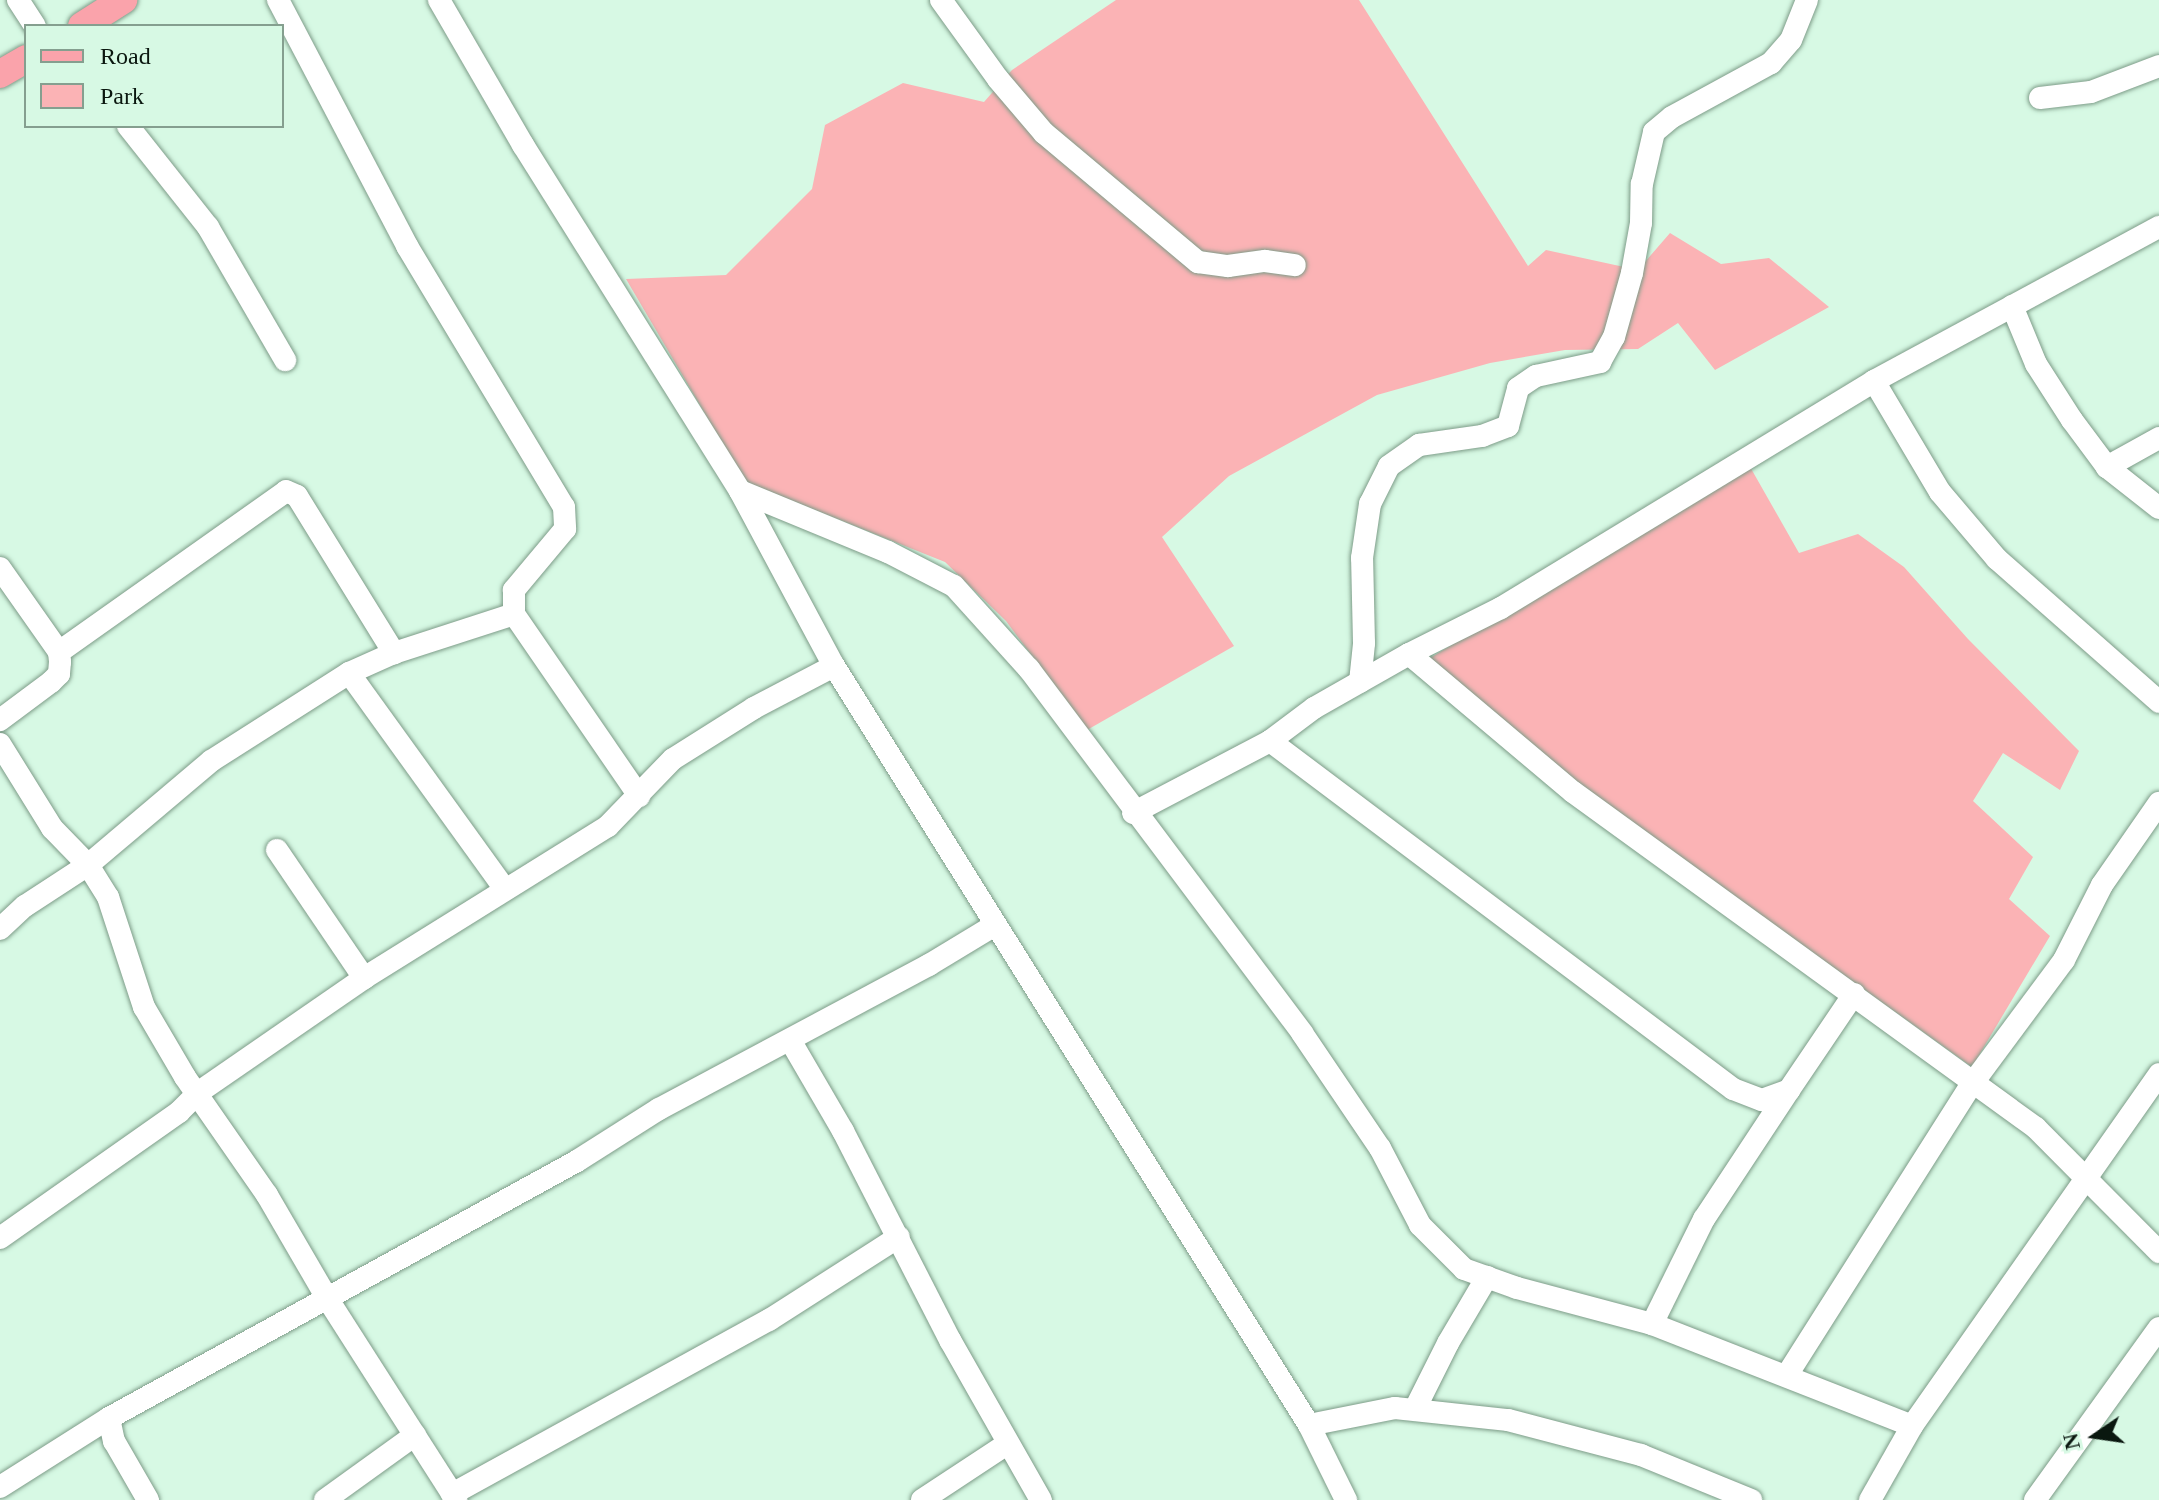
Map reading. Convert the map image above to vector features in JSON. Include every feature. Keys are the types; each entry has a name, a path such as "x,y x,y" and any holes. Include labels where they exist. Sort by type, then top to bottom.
{"main road":[{"path":"85,24 123,0"},
{"path":"0,74 24,60"}],"street":[{"path":"18,0 34,24"},
{"path":"278,0 407,246 564,507 565,529 514,590 514,614 639,796"},
{"path":"439,0 523,145 740,491 834,666 1309,1425 1346,1500"},
{"path":"941,0 998,79 1044,133 1198,262 1228,266 1265,261 1295,265"},
{"path":"1360,682 1364,643 1362,558 1370,504 1389,466 1419,445 1482,436 1508,426 1518,388 1536,376 1581,369 1600,362 1614,337 1632,273 1641,223 1642,184 1654,132 1672,117 1771,63 1791,40 1807,0"},
{"path":"2040,98 2091,92 2159,66"},
{"path":"130,128 208,227 285,360"},
{"path":"1133,813 1270,741 1314,708 1409,654 1501,608 1874,381 2159,227"},
{"path":"2012,306 2036,364 2107,467 2159,508"},
{"path":"1874,381 1940,492 1997,559 2159,702"},
{"path":"2107,467 2159,438"},
{"path":"59,652 286,491 297,496 394,653"},
{"path":"740,491 888,552 954,586 1029,669 1133,813 1302,1033 1380,1148 1420,1225 1464,1269 1652,1324 1912,1426"},
{"path":"0,568 59,652 59,674 0,720"},
{"path":"0,929 25,906 88,865 211,761 349,673 394,653 514,614"},
{"path":"1409,654 1573,792 2036,1128 2089,1178 2117,1212 2159,1252"},
{"path":"0,1238 179,1112 199,1092 364,978 608,826 673,759 754,708 834,666"},
{"path":"349,673 505,889"},
{"path":"1270,741 1733,1089 1762,1100 1789,1090"},
{"path":"3,754 52,828 88,865 108,897 144,1007 185,1077 199,1092 267,1195 327,1298 454,1497 769,1320 899,1237"},
{"path":"1787,1375 1972,1084 2064,960 2102,885 2159,803"},
{"path":"277,850 364,978"},
{"path":"0,1487 109,1418 577,1161 659,1109 929,965 995,925"},
{"path":"1652,1324 1704,1219 1854,994"},
{"path":"790,1040 899,1237 1007,1444 1041,1500"},
{"path":"1870,1500 1912,1426 2089,1178 2159,1074"},
{"path":"1415,1409 1487,1277"},
{"path":"2035,1500 2159,1328"},
{"path":"1309,1425 1371,1410 1415,1409 1508,1420 1641,1455 1751,1500"},
{"path":"109,1418 114,1441 148,1500"},
{"path":"325,1500 415,1435"},
{"path":"922,1500 1007,1444"}],"green space":[{"path":"1116,0 1359,0 1528,266 1546,250 1638,270 1670,233 1721,264 1769,258 1829,307 1715,370 1678,323 1638,349 1565,350 1490,363 1377,395 1229,476 1162,537 1234,646 1087,730 1006,621 945,562 745,482 626,279 726,275 812,189 825,125 903,83 984,102 1012,70"},
{"path":"1749,465 1799,553 1858,534 1904,567 1968,639 2079,751 2060,790 2003,753 1973,801 2033,857 2009,899 2050,936 1972,1067 1565,775 1430,658"}]}
